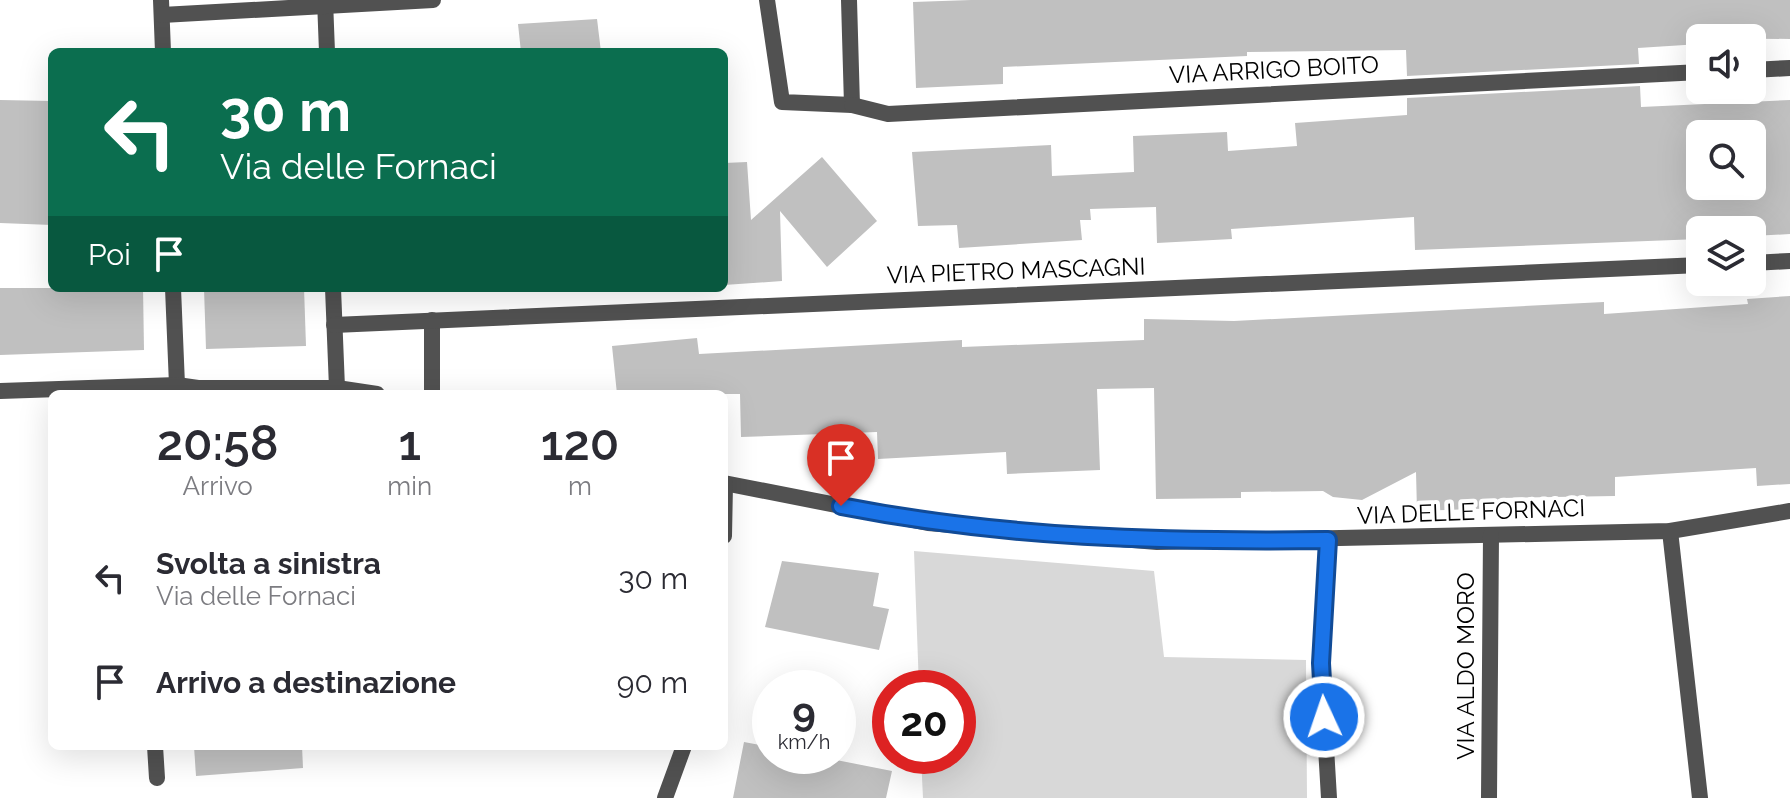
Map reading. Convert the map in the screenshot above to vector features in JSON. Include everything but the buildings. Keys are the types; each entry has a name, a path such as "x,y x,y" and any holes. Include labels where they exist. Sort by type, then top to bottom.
{"street":[{"path":"163,48 162,8 433,0"},
{"name":"VIA ARRIGO BOITO","path":"767,0 782,102 852,105 888,114 1686,73"},
{"path":"849,0 852,105"},
{"path":"325,3 327,48"},
{"path":"1766,69 1790,68"},
{"path":"1766,262 1790,261"},
{"name":"VIA PIETRO MASCAGNI","path":"334,325 1686,266"},
{"path":"173,292 177,385"},
{"path":"333,292 337,388"},
{"path":"432,320 432,390"},
{"path":"133,390 177,385 350,390"},
{"path":"0,391 48,391"},
{"name":"VIA DELLE FORNACI","path":"728,485 928,523 1157,542 1670,531 1790,511"},
{"path":"1670,531 1700,798"},
{"name":"VIA ALDO MORO","path":"1489,798 1491,535"},
{"path":"1328,540 1321,663 1329,798"},
{"path":"155,750 157,778"},
{"path":"665,798 683,750"}],"shaded area":[{"path":"914,551 1154,571 1164,657 1306,660 1307,798 923,798 922,774 976,774 976,670 918,670"}],"route":[{"path":"841,506 928,523 1157,542 1328,540 1321,663 1324,717"}]}
